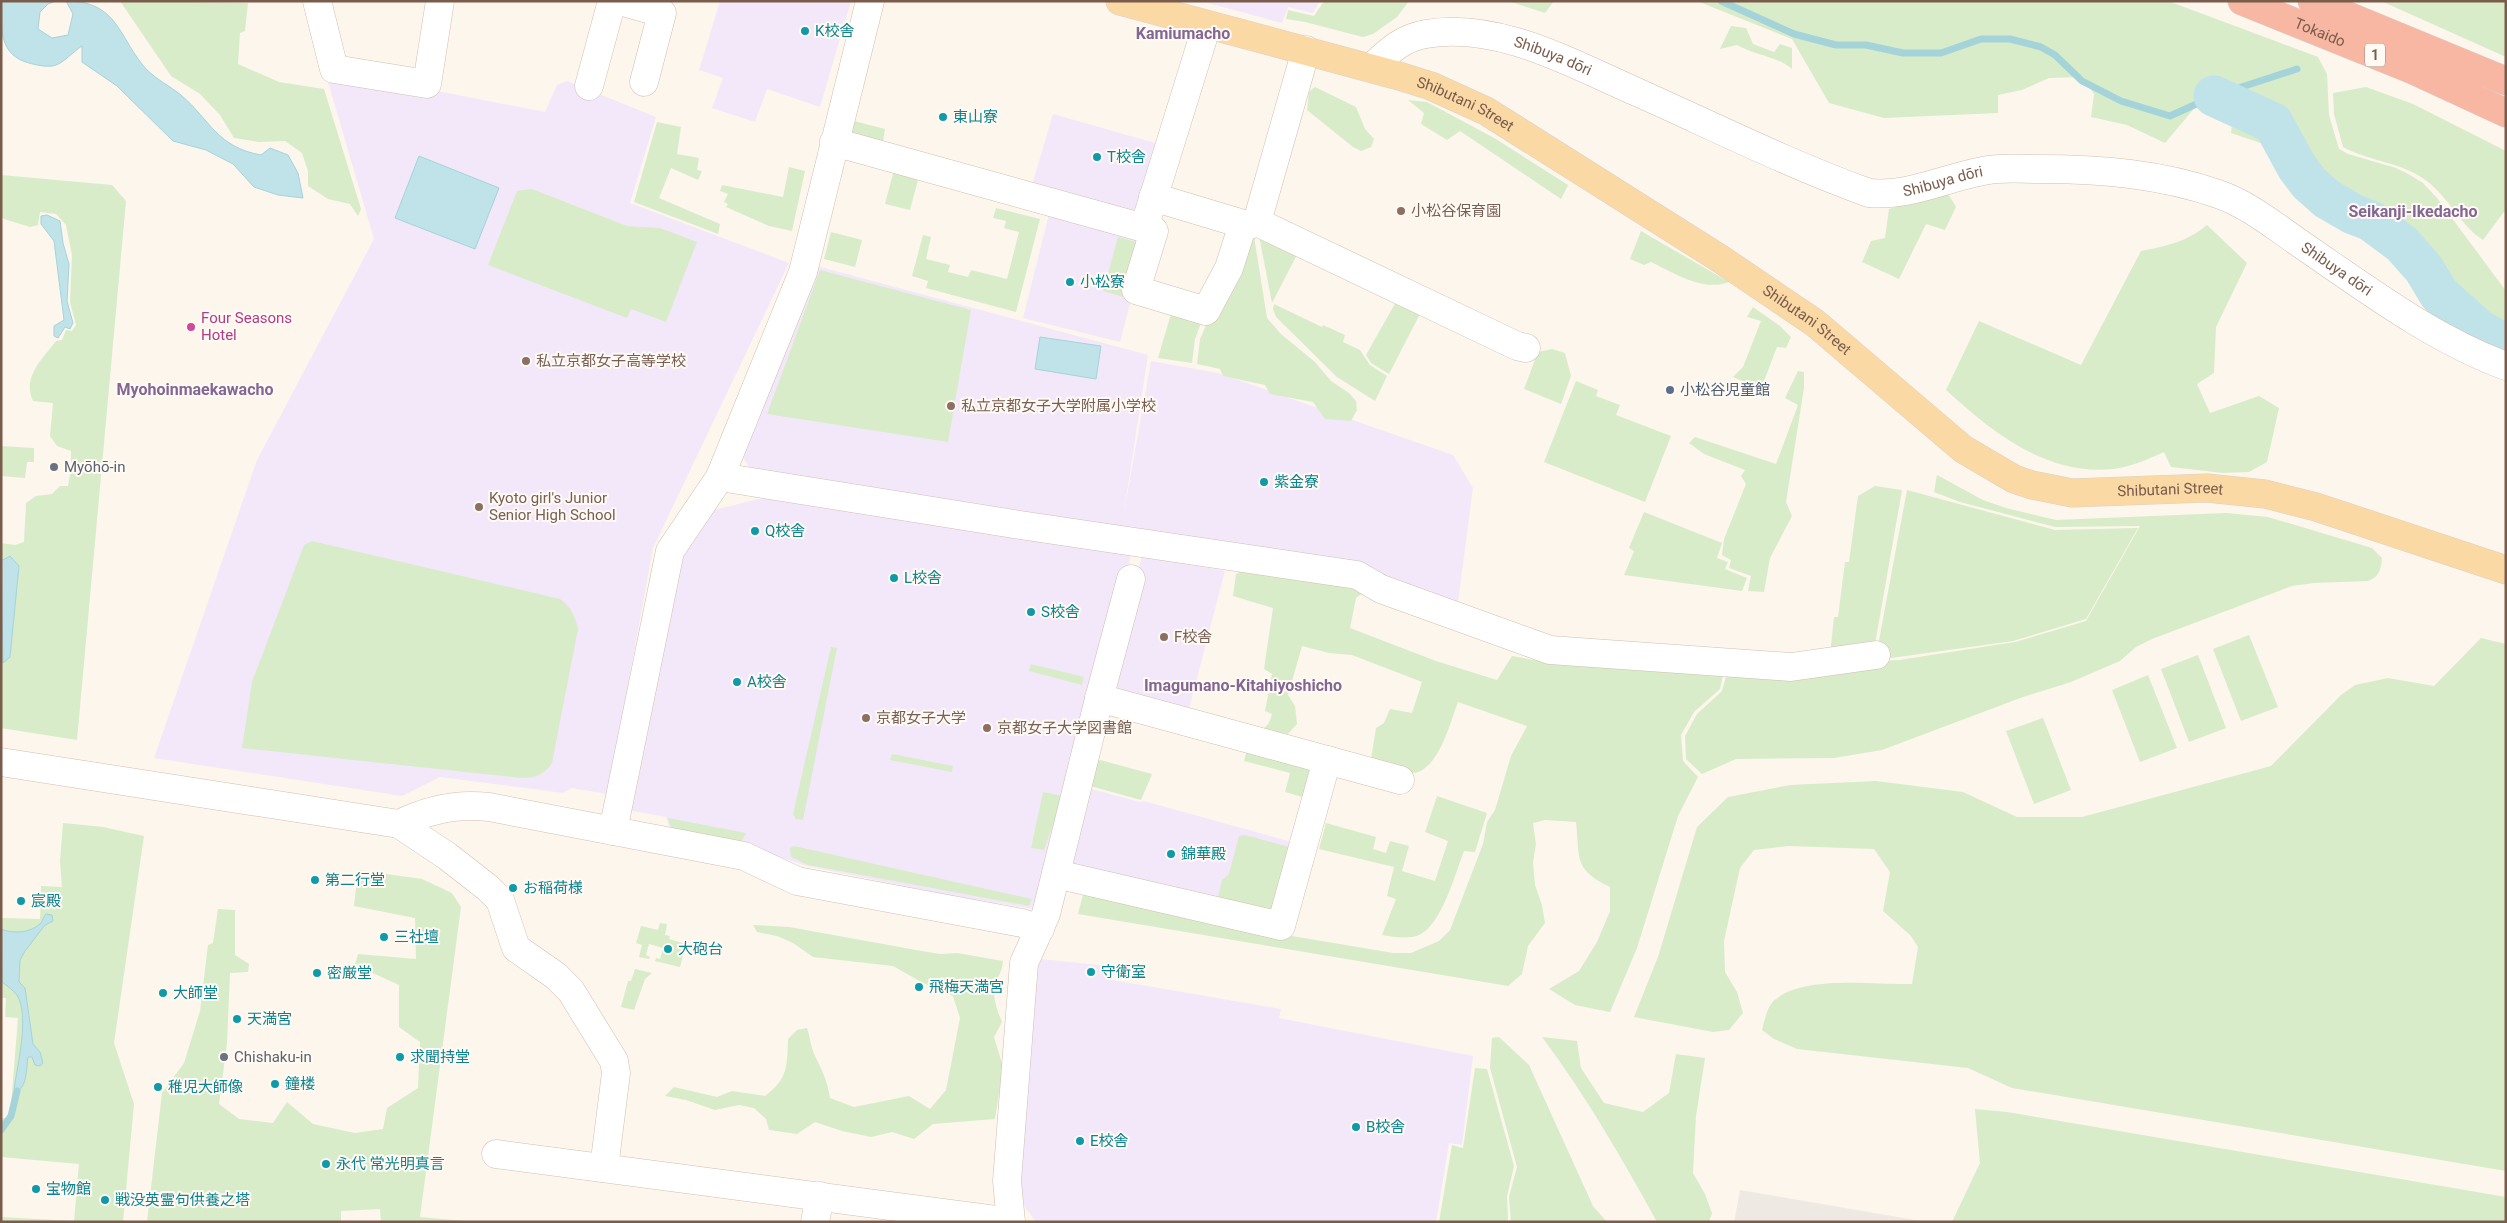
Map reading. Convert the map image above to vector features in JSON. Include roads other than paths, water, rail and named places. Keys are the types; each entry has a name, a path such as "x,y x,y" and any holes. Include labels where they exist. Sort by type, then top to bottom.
{"highway":[{"name":"Tokaido","path":"2242,1 2413,70 2506,113"},
{"name":"Tokaido","path":"2312,1 2506,81"}],"main road":[{"name":"Shibutani Street","path":"1120,1 1372,68 1431,86 1486,111 1720,258 1814,324 1963,449 2014,479 2039,487 2072,493 2206,488 2265,494 2316,507 2506,570"}],"street":[{"path":"317,1 334,69 427,84 440,1"},
{"path":"589,86 612,1"},
{"path":"620,1 662,12 644,82"},
{"path":"613,831 670,551 720,477 803,272 870,1"},
{"path":"1144,228 1207,25"},
{"name":"Shibuya dōri","path":"1372,68 1398,44 1426,34 1468,34 1511,41 1568,62 1869,193 1900,193 1970,174 1998,169 2074,169 2115,172 2183,184 2218,194 2249,209 2364,287 2454,343 2506,366"},
{"path":"834,142 1154,230 1136,290 1206,311 1250,223 1306,50"},
{"path":"1153,197 1250,223 1517,346 1526,348"},
{"path":"720,477 1020,525 1357,575 1382,589 1550,650 1791,667 1876,655"},
{"path":"496,1154 604,1168 818,1209 1011,1222 1007,1181 1024,963 1040,929 1056,874 1099,698 1131,580"},
{"path":"1099,698 1400,780"},
{"path":"1056,874 1281,926 1326,760"},
{"path":"1,762 399,824 447,856 488,888 500,900 516,948 556,976 571,990 614,1061 616,1073 604,1168"},
{"path":"399,824 436,810 477,806 744,856 796,881 1022,923 1040,929"}],"water":[{"path":"1,1 56,1 48,4 40,12 38,29 52,38 68,35 73,14 66,1 97,7 116,23 137,58 147,70 181,95 224,139 234,146 261,155 270,148 288,155 298,173 303,198 278,195 254,187 233,164 206,150 173,141 117,86 82,62 82,46 62,62 53,66 29,63 19,59 7,48 4,41 1,23"},
{"path":"419,156 499,188 475,249 395,218"},
{"path":"47,215 60,221 63,243 69,264 67,301 73,323 70,329 65,327 58,338 54,336 54,326 64,320 54,241 41,224 41,216"},
{"path":"1040,337 1101,346 1096,379 1035,369"},
{"path":"10,556 19,566 10,657 3,663 1,561"},
{"path":"46,914 52,915 53,921 45,925 25,951 20,960 19,982 25,988 33,1044 40,1052 43,1063 40,1066 35,1065 32,1057 28,1057 25,1081 21,1089 17,1091 14,1090 23,1028 21,1004 17,995 2,982 1,929 16,932 26,931 40,924"}],"waterway":[{"path":"1721,1 1794,34 1836,45 1866,45 1903,53 1941,53 1981,39 2010,39 2041,47 2055,55 2082,81 2121,101 2170,116 2214,96 2297,69"},
{"path":"2214,96 2273,123 2297,167 2309,183 2327,199 2353,214 2371,221 2402,244 2424,269 2439,294 2478,329 2506,345"},
{"path":"1,1130 11,1116 17,1091"}],"place":[{"name":"K校舎","path":"805,31"},
{"name":"東山寮","path":"943,117"},
{"name":"T校舎","path":"1097,157"},
{"name":"小松谷保育園","path":"1401,211"},
{"name":"小松寮","path":"1070,282"},
{"name":"Four Seasons Hotel","path":"191,327"},
{"name":"私立京都女子高等学校","path":"526,361"},
{"name":"小松谷児童館","path":"1670,390"},
{"name":"私立京都女子大学附属小学校","path":"951,406"},
{"name":"Myōhō-in","path":"54,467"},
{"name":"紫金寮","path":"1264,482"},
{"name":"Kyoto girl's Junior Senior High School","path":"479,507"},
{"name":"Q校舎","path":"755,531"},
{"name":"L校舎","path":"894,578"},
{"name":"S校舎","path":"1031,612"},
{"name":"F校舎","path":"1164,637"},
{"name":"A校舎","path":"737,682"},
{"name":"京都女子大学","path":"866,718"},
{"name":"京都女子大学図書館","path":"987,728"},
{"name":"錦華殿","path":"1171,854"},
{"name":"第二行堂","path":"315,880"},
{"name":"お稲荷様","path":"513,888"},
{"name":"宸殿","path":"21,901"},
{"name":"三社壇","path":"384,937"},
{"name":"大砲台","path":"668,949"},
{"name":"守衛室","path":"1091,972"},
{"name":"密厳堂","path":"317,973"},
{"name":"飛梅天満宮","path":"919,987"},
{"name":"大師堂","path":"163,993"},
{"name":"天満宮","path":"237,1019"},
{"name":"Chishaku-in","path":"224,1057"},
{"name":"求聞持堂","path":"400,1057"},
{"name":"鐘楼","path":"275,1084"},
{"name":"稚児大師像","path":"158,1087"},
{"name":"B校舎","path":"1356,1127"},
{"name":"E校舎","path":"1080,1141"},
{"name":"永代 常光明真言","path":"326,1164"},
{"name":"宝物館","path":"36,1189"},
{"name":"戦没英霊句供養之塔","path":"105,1200"}],"district":[{"name":"Kamiumacho","path":"1183,33"},
{"name":"Seikanji-Ikedacho","path":"2413,211"},
{"name":"Myohoinmaekawacho","path":"195,389"},
{"name":"Imagumano-Kitahiyoshicho","path":"1243,685"}]}
